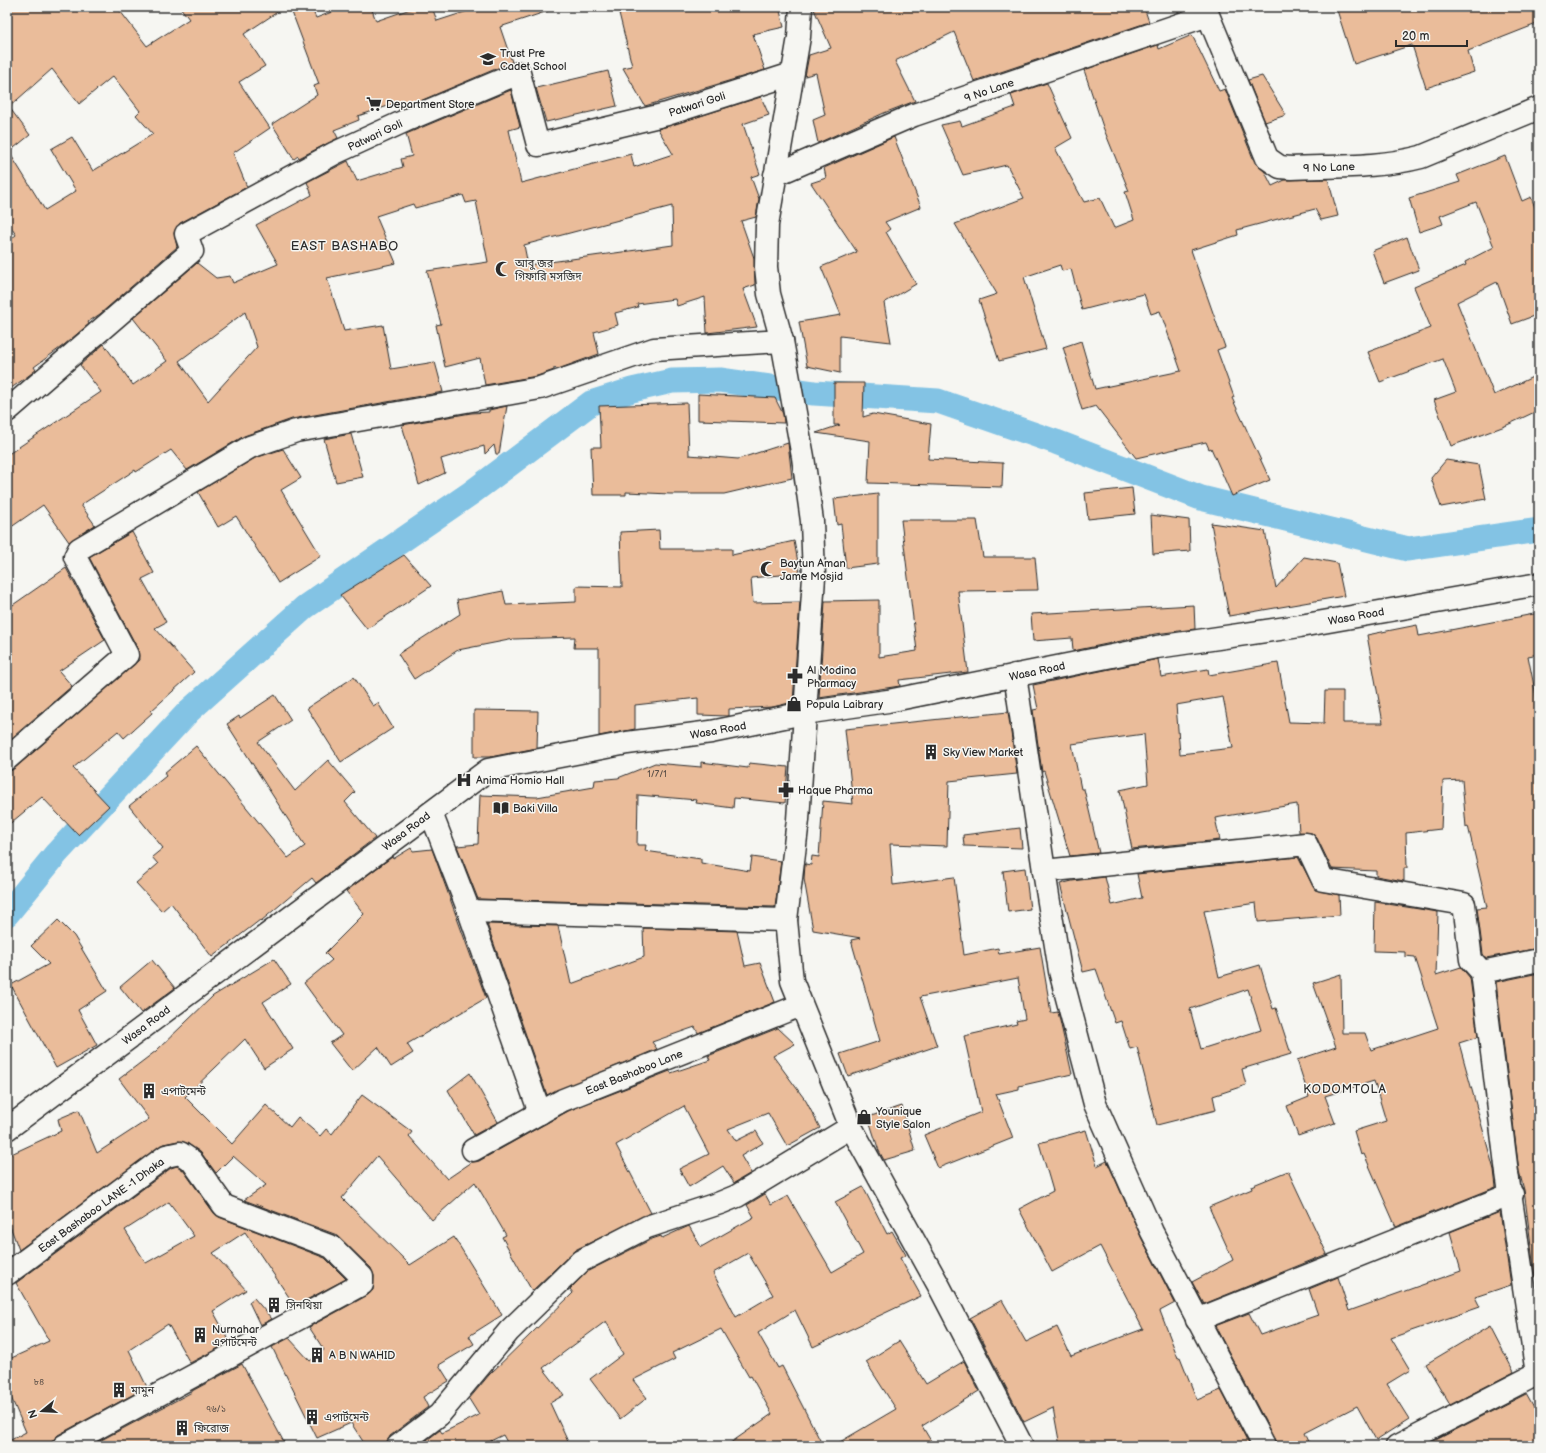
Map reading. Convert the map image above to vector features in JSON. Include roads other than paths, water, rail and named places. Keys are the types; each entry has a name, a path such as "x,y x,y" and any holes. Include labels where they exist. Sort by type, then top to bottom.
{"street":[{"path":"801,7 799,38 767,226 766,267 769,294 782,341 788,371 793,408 803,457 812,521 814,577 798,820 786,920 792,981 851,1127 939,1286 1022,1446"},
{"name":"9 No Lane","path":"775,175 914,115 1208,11 1266,158 1280,167 1329,167 1400,162 1421,157 1539,108"},
{"name":"Patwari Goli","path":"7,411 192,251 186,234 335,153 409,119 519,73 538,146 667,114 792,74"},
{"path":"7,759 127,655 75,557 79,549 250,447 296,431 540,388 654,349 782,341"},
{"name":"Wasa Road","path":"7,1129 488,770 627,743 711,732 804,713 888,701 1157,647 1300,626 1539,584"},
{"path":"1015,675 1060,971 1095,1104 1152,1232 1264,1446"},
{"path":"431,813 469,911 540,1112"},
{"path":"1044,871 1306,844 1323,880 1464,904 1471,960 1482,972 1507,1173 1512,1194 1538,1374 1397,1446"},
{"path":"469,911 786,920"},
{"path":"1482,972 1539,960"},
{"name":"East Bashaboo Lane","path":"473,1150 563,1100 801,1005"},
{"path":"398,1446 439,1415 509,1332 582,1261 647,1227 737,1196 851,1127"},
{"name":"East Bashaboo LANE -1 Dhaka","path":"7,1274 166,1156 180,1153 192,1161 224,1206 332,1247 362,1276 362,1284 64,1446"},
{"path":"1197,1320 1512,1194"}],"waterway":[{"path":"7,914 56,854 189,711 305,607 471,493 591,403 632,390 672,381 720,380 814,393 938,401 1056,442 1201,498 1408,549 1539,530"}],"place":[{"name":"Trust Pre Cadet School","path":"488,59"},
{"name":"Department Store","path":"374,104"},
{"name":"আবু জর গিফারি মসজিদ","path":"503,269"},
{"name":"Baytun Aman Jame Mosjid","path":"768,569"},
{"name":"Al Modina Pharmacy","path":"795,676"},
{"name":"Popula Laibrary","path":"794,704"},
{"name":"Sky View Market","path":"931,752"},
{"name":"Anima Homio Hall","path":"464,780"},
{"name":"Haque Pharma","path":"786,790"},
{"name":"Baki Villa","path":"501,808"},
{"name":"এপাটমেন্ট","path":"149,1091"},
{"name":"Younique Style Salon","path":"864,1117"},
{"name":"সিনথিয়া","path":"274,1305"},
{"name":"Nurnahar এপার্টমেন্ট","path":"200,1335"},
{"name":"A B N WAHID","path":"317,1355"},
{"name":"মামুন","path":"119,1390"},
{"name":"এপার্টমেন্ট","path":"312,1417"},
{"name":"ফিরোজ","path":"182,1428"}],"district":[{"name":"EAST BASHABO","path":"345,245"},
{"name":"KODOMTOLA","path":"1345,1089"}]}
